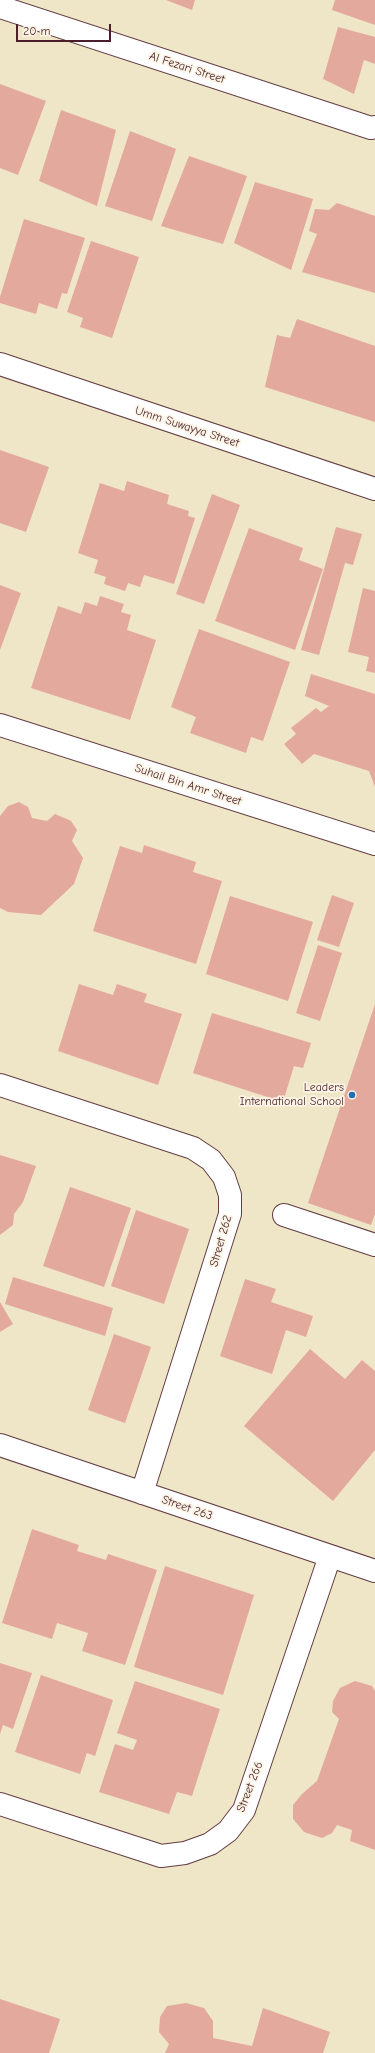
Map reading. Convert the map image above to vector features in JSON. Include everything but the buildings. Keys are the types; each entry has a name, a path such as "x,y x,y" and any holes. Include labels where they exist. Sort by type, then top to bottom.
{"street":[{"name":"Al Fezari Street","path":"0,7 371,128 375,127"},
{"name":"Umm Suwayya Street","path":"0,364 375,489"},
{"name":"Suhail Bin Amr Street","path":"0,725 375,844"},
{"name":"Street 262","path":"0,1085 192,1148 211,1160 224,1177 230,1195 230,1214 142,1493"},
{"path":"284,1215 375,1245"},
{"name":"Street 263","path":"0,1445 375,1571"},
{"name":"Street 266","path":"0,1804 161,1856 185,1853 203,1847 228,1831 244,1810 330,1556"}],"place":[{"name":"Leaders International School","path":"352,1095"}]}
